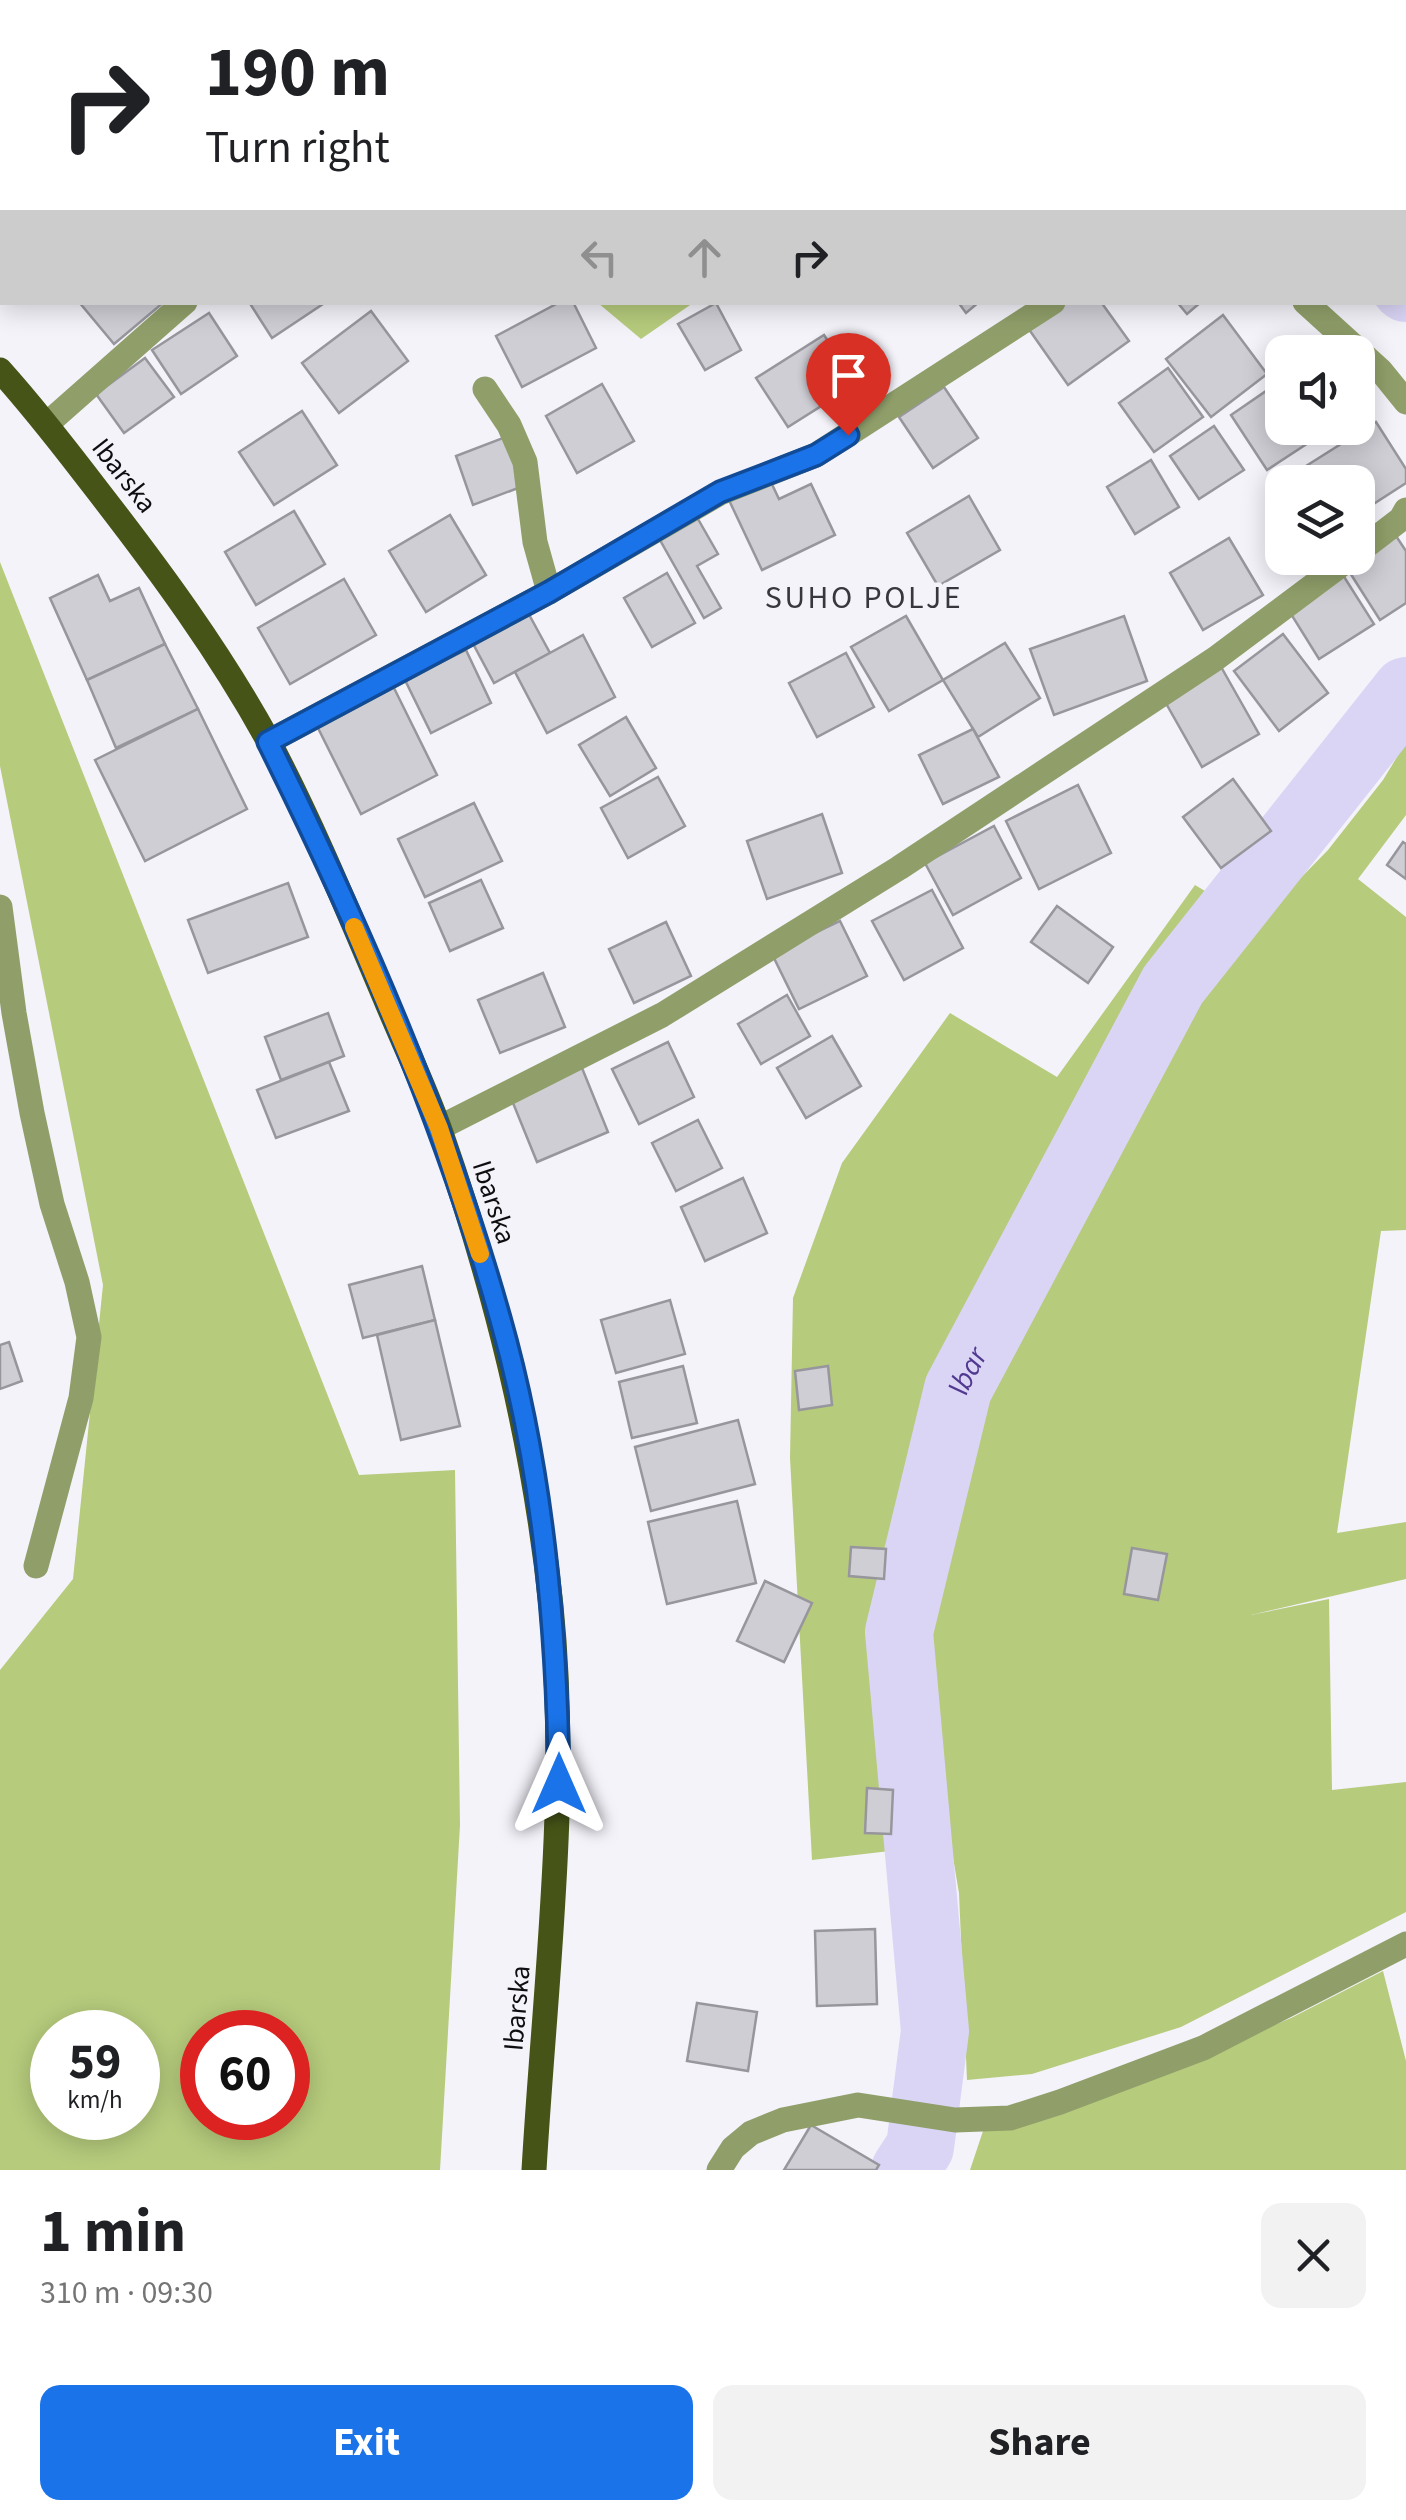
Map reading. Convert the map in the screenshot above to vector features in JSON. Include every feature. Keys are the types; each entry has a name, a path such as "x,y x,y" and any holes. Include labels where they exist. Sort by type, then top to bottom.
{"main road":[{"name":"Ibarska","path":"0,370 48,423 161,570 216,652 268,742 328,868 439,1128 505,1337 537,1494 551,1608 558,1723 554,1917 534,2170"}],"street":[{"path":"48,423 182,305"},
{"path":"268,742 549,592 720,492 816,455 1049,305"},
{"path":"1308,305 1381,371 1406,402"},
{"path":"485,389 509,425 525,462 535,542 549,592"},
{"path":"1375,539 1401,519 1406,510"},
{"path":"439,1128 662,1015 899,868 1215,659 1327,575"},
{"path":"0,907 32,1113 52,1204 78,1282 88,1336 80,1398 36,1566"},
{"path":"719,2170 733,2148 751,2133 783,2120 858,2105 955,2120 1010,2118 1110,2086 1203,2048 1406,1944"}],"green space":[{"path":"600,305 690,305 641,339"},
{"path":"0,562 359,1475 455,1470 460,1825 440,2170 0,2170 0,1670 73,1579 103,1285 0,766"},
{"path":"1406,742 1406,815 1358,879 1406,917 1406,1230 1381,1231 1337,1533 1406,1522 1406,1579 1251,1615 1329,1599 1332,1790 1406,1782 1406,1912 1181,2027 1032,2074 967,2080 959,1893 933,1739 930,1567 970,1397 1194,987 1328,850 1383,780"},
{"path":"1195,885 1210,894 1083,1103 938,1363 880,1622 879,1770 890,1851 812,1860 790,1458 793,1298 842,1163 950,1013 1057,1077"},
{"path":"1383,1971 1406,2061 1406,2170 970,2170 985,2125 1070,2111 1291,2018"}],"building":[{"path":"82,305 160,305 114,344"},
{"path":"251,305 322,305 272,338"},
{"path":"554,305 574,305 596,348 522,387 496,336"},
{"path":"717,305 741,350 705,370 678,324"},
{"path":"1059,305 1103,305 1129,341 1068,385 1028,328"},
{"path":"1180,305 1198,305 1187,314"},
{"path":"371,311 408,361 339,413 302,363"},
{"path":"209,313 237,356 181,394 152,350"},
{"path":"1223,315 1265,376 1211,417 1166,359"},
{"path":"824,335 856,384 788,427 756,378"},
{"path":"145,358 174,397 124,433 96,394"},
{"path":"1168,368 1203,417 1154,452 1119,403"},
{"path":"602,384 634,441 577,473 546,416"},
{"path":"944,387 978,438 933,468 899,417"},
{"path":"1265,392 1265,445 1305,445 1265,467 1231,415"},
{"path":"302,411 337,465 274,505 239,452"},
{"path":"1375,423 1406,469 1406,483 1375,503 1375,465 1308,465 1339,445 1375,445"},
{"path":"1214,426 1244,470 1199,499 1170,456"},
{"path":"508,436 526,485 473,505 456,456"},
{"path":"1151,460 1179,507 1135,534 1107,487"},
{"path":"769,478 779,499 811,484 835,535 762,570 728,498"},
{"path":"969,496 1000,550 938,586 907,533"},
{"path":"294,511 325,564 256,605 225,552"},
{"path":"694,512 718,554 697,566 721,608 704,618 656,533"},
{"path":"450,515 486,575 426,612 389,551"},
{"path":"1394,533 1406,551 1406,603 1380,620 1351,575 1375,575 1375,545"},
{"path":"1229,538 1263,595 1203,630 1170,573"},
{"path":"667,573 695,623 652,647 624,598"},
{"path":"98,575 110,601 139,588 165,644 87,680 50,598"},
{"path":"1336,575 1343,575 1374,624 1319,659 1286,606"},
{"path":"344,579 376,635 290,684 258,628"},
{"path":"526,609 550,653 494,683 470,638"},
{"path":"906,616 943,680 889,711 851,647"},
{"path":"1124,616 1147,681 1054,715 1030,649"},
{"path":"1283,634 1328,693 1279,731 1234,671"},
{"path":"583,635 615,697 547,733 515,672"},
{"path":"1005,643 1040,698 978,737 943,680"},
{"path":"165,644 198,709 116,748 87,680"},
{"path":"466,650 491,703 431,733 405,680"},
{"path":"846,653 874,707 817,737 789,683"},
{"path":"1220,665 1259,734 1202,767 1163,698"},
{"path":"393,686 437,775 361,814 316,724"},
{"path":"198,709 247,809 145,861 95,760"},
{"path":"626,717 656,768 610,796 579,745"},
{"path":"973,729 999,777 943,804 919,755"},
{"path":"658,777 685,826 628,858 601,808"},
{"path":"1233,779 1271,831 1221,868 1183,817"},
{"path":"1078,785 1111,853 1039,889 1006,821"},
{"path":"474,803 502,861 425,897 398,839"},
{"path":"822,814 842,873 767,899 747,841"},
{"path":"994,826 1021,878 953,915 925,863"},
{"path":"1403,842 1406,844 1406,879 1387,865"},
{"path":"481,880 503,928 450,951 429,903"},
{"path":"288,883 308,937 208,973 188,920"},
{"path":"932,890 963,948 904,980 872,921"},
{"path":"1057,906 1113,947 1088,983 1031,942"},
{"path":"840,921 867,976 799,1009 772,954"},
{"path":"666,922 691,976 634,1003 609,949"},
{"path":"543,973 565,1027 500,1053 478,1000"},
{"path":"787,995 810,1036 761,1064 738,1024"},
{"path":"328,1013 344,1056 281,1080 265,1037"},
{"path":"832,1036 861,1086 806,1118 777,1068"},
{"path":"668,1042 694,1097 639,1124 612,1069"},
{"path":"329,1062 349,1111 276,1138 257,1090"},
{"path":"582,1068 608,1132 537,1162 511,1098"},
{"path":"698,1120 722,1168 676,1191 652,1143"},
{"path":"743,1178 767,1233 705,1261 681,1207"},
{"path":"422,1266 435,1320 363,1338 349,1285"},
{"path":"670,1300 685,1354 616,1373 601,1320"},
{"path":"435,1320 460,1426 401,1440 377,1335"},
{"path":"9,1342 22,1381 0,1389 0,1345"},
{"path":"683,1366 697,1423 632,1438 619,1382"},
{"path":"828,1366 832,1405 799,1410 795,1371"},
{"path":"738,1420 755,1484 651,1511 635,1447"},
{"path":"737,1501 756,1583 667,1604 648,1522"},
{"path":"851,1547 886,1549 884,1579 849,1576"},
{"path":"1132,1548 1167,1554 1158,1600 1124,1594"},
{"path":"765,1581 812,1603 784,1662 737,1641"},
{"path":"867,1788 893,1790 891,1834 865,1833"},
{"path":"875,1929 877,2004 817,2006 815,1931"},
{"path":"697,2003 757,2012 748,2071 687,2061"},
{"path":"811,2125 879,2165 876,2170 784,2170"}],"waterway":[{"name":"Ibar","path":"905,2170 920,2147 935,2031 899,1632 958,1389 1173,985 1406,691"}],"slow traffic":[{"path":"354,927 439,1128 480,1254"}],"district":[{"name":"SUHO POLJE","path":"864,597"}],"route":[{"path":"559,1784 551,1608 537,1494 501,1320 439,1128 321,851 268,742 549,592 720,492 816,455 848,435"}]}
